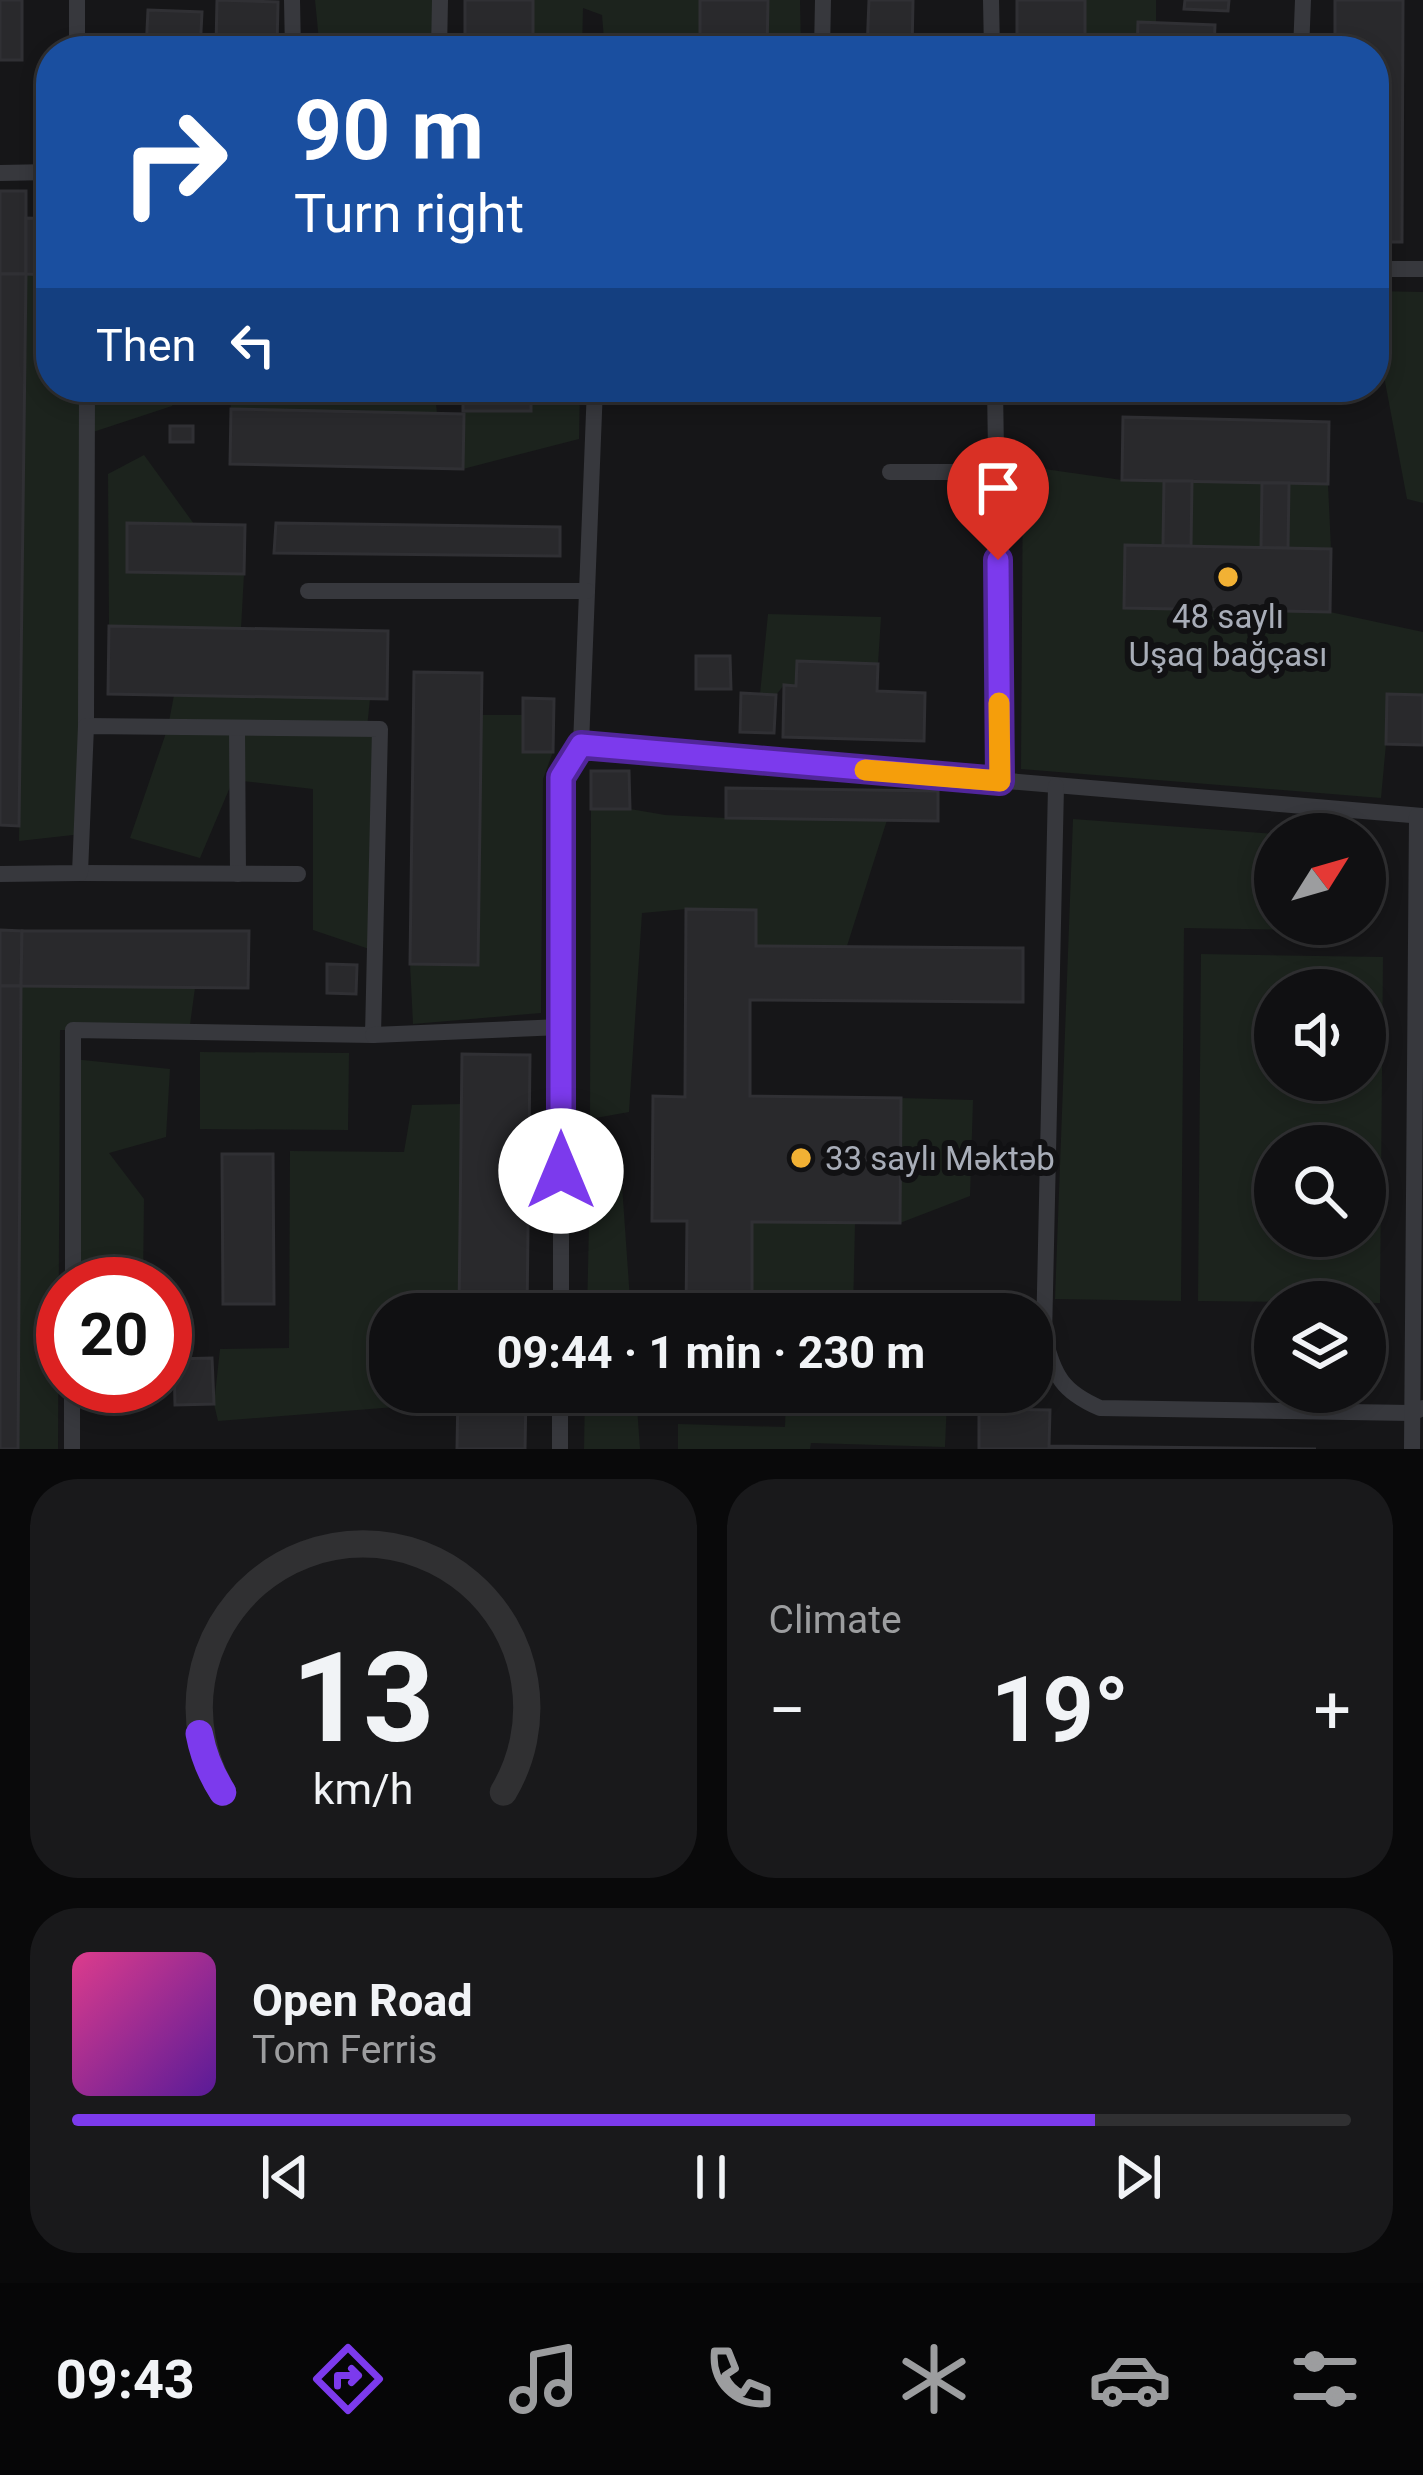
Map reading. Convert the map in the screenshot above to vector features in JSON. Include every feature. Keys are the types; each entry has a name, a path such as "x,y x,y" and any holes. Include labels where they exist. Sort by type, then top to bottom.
{"lane":[{"path":"77,0 77,36"},
{"path":"292,0 293,36"},
{"path":"439,36 440,0"},
{"path":"822,36 823,0"},
{"path":"991,0 992,36"},
{"path":"1302,36 1303,0"},
{"path":"0,172 36,172"},
{"path":"1389,269 1423,269"},
{"path":"80,873 86,726 87,402"},
{"path":"560,1293 561,777 581,745 594,402"},
{"path":"995,402 1000,781"},
{"path":"890,472 996,472"},
{"path":"308,591 587,591"},
{"path":"86,726 380,729 373,1035"},
{"path":"237,728 238,874"},
{"path":"581,745 1420,816 1417,1410 1412,1449"},
{"path":"1056,786 1044,1337 1055,1376 1100,1408 1417,1410"},
{"path":"0,874 298,874"},
{"path":"73,1257 73,1030 373,1035 561,1027"},
{"path":"72,1413 72,1449"},
{"path":"560,1413 560,1449"}],"shaded area":[{"path":"315,0 440,0 439,36 319,36"},
{"path":"533,0 700,0 700,36 604,36 602,15 583,8 582,36 533,36"},
{"path":"768,0 800,0 801,36 767,36"},
{"path":"1085,0 1156,0 1156,23 1147,36 1085,36"},
{"path":"26,274 36,274 36,402 174,402 87,434 82,834 19,841"},
{"path":"1389,291 1423,292 1423,503 1407,499 1389,402"},
{"path":"230,402 436,402 437,413 231,409"},
{"path":"530,402 580,402 579,439 463,469 463,411 530,411"},
{"path":"144,455 194,524 127,524 127,572 244,574 241,629 109,626 108,474"},
{"path":"1023,466 1164,481 1163,546 1125,545 1125,608 1330,612 1423,632 1423,695 1387,695 1381,798 1021,769"},
{"path":"1192,481 1262,483 1261,548 1191,546"},
{"path":"1289,483 1328,484 1331,549 1288,548"},
{"path":"768,614 881,617 878,664 798,661 796,686 784,685 776,695 760,694"},
{"path":"174,695 370,699 367,728 380,729 375,951 313,930 313,789 233,780 200,858 130,838 168,727"},
{"path":"482,715 523,715 523,752 553,752 543,779 541,1013 413,1024 410,964 478,965"},
{"path":"591,809 726,818 887,820 847,946 756,946 755,910 642,913 629,1112 590,1119"},
{"path":"1073,819 1254,832 1254,929 1184,928 1181,1301 1055,1299"},
{"path":"1201,954 1383,957 1383,969 1254,969 1254,1101 1382,1101 1382,1125 1254,1125 1254,1257 1380,1257 1380,1281 1254,1281 1254,1302 1198,1301"},
{"path":"21,986 195,988 189,1032 60,1030 59,1257 36,1257 36,1413 58,1413 58,1449 18,1449"},
{"path":"200,1052 349,1053 348,1130 200,1129"},
{"path":"73,1059 170,1069 166,1137 109,1153 144,1199 143,1257 73,1257"},
{"path":"901,1098 973,1100 970,1196 900,1223"},
{"path":"462,1104 459,1293 369,1293 369,1409 218,1421 214,1404 220,1349 289,1348 290,1151 404,1152 412,1105"},
{"path":"590,1179 622,1185 630,1293 587,1293"},
{"path":"752,1222 855,1223 853,1293 752,1293"},
{"path":"585,1413 637,1413 640,1449 584,1449"},
{"path":"785,1413 946,1413 945,1447 811,1443 810,1449 678,1449 678,1424 785,1427"}],"building":[{"path":"0,0 22,0 22,60 0,60"},
{"path":"217,0 278,2 277,36 216,36"},
{"path":"465,0 533,0 533,36 465,36"},
{"path":"700,0 768,0 767,36 700,36"},
{"path":"869,0 913,0 912,36 868,36"},
{"path":"1017,0 1085,0 1085,36 1017,36"},
{"path":"1185,0 1229,0 1228,11 1184,9"},
{"path":"1335,0 1403,0 1402,242 1389,242 1389,36 1335,36"},
{"path":"148,10 202,12 201,36 147,36"},
{"path":"1138,22 1215,25 1215,36 1138,36"},
{"path":"0,191 26,191 26,274 0,274"},
{"path":"26,218 36,218 36,274 26,274"},
{"path":"0,274 26,274 19,826 0,825"},
{"path":"463,402 531,402 531,411 463,411"},
{"path":"231,409 464,414 463,469 230,464"},
{"path":"1123,417 1329,422 1328,484 1122,480"},
{"path":"170,426 193,426 193,442 170,442"},
{"path":"1164,481 1192,481 1191,546 1163,546"},
{"path":"1262,483 1289,483 1288,548 1261,548"},
{"path":"127,523 245,525 244,574 127,572"},
{"path":"276,523 560,527 560,556 274,553"},
{"path":"1125,545 1331,549 1330,612 1124,608"},
{"path":"109,626 388,631 387,699 108,694"},
{"path":"696,656 730,656 731,689 696,689"},
{"path":"797,661 878,664 877,691 925,693 924,741 783,737 784,685 796,686"},
{"path":"414,672 482,673 478,965 410,964"},
{"path":"741,693 776,695 774,733 740,732"},
{"path":"1387,694 1423,695 1423,745 1386,744"},
{"path":"523,698 554,699 553,752 523,752"},
{"path":"591,771 629,771 630,809 591,809"},
{"path":"726,788 938,791 938,821 726,818"},
{"name":"33 saylı Məktəb","path":"686,909 756,910 756,946 1023,948 1023,1002 750,1000 750,1096 901,1098 900,1223 752,1222 752,1293 686,1293 687,1221 652,1221 653,1096 685,1097"},
{"path":"0,930 22,931 21,986 0,986"},
{"path":"22,931 249,931 248,988 21,986"},
{"path":"327,964 357,965 356,994 327,993"},
{"path":"0,986 21,986 18,1449 0,1449"},
{"path":"462,1054 530,1055 527,1293 459,1293"},
{"path":"222,1154 273,1154 274,1304 223,1304"},
{"path":"212,1358 214,1404 192,1405 192,1359"},
{"path":"458,1413 526,1413 525,1449 457,1449"},
{"path":"979,1413 1050,1413 1049,1446 1316,1449 979,1449"}],"slow traffic":[{"path":"865,770 1000,781 999,703"}],"place":[{"name":"48 saylı Uşaq bağçası","path":"1228,577"},
{"name":"33 saylı Məktəb","path":"801,1158"}],"route":[{"path":"561,1171 561,777 581,745 1000,781 998,560"}]}
